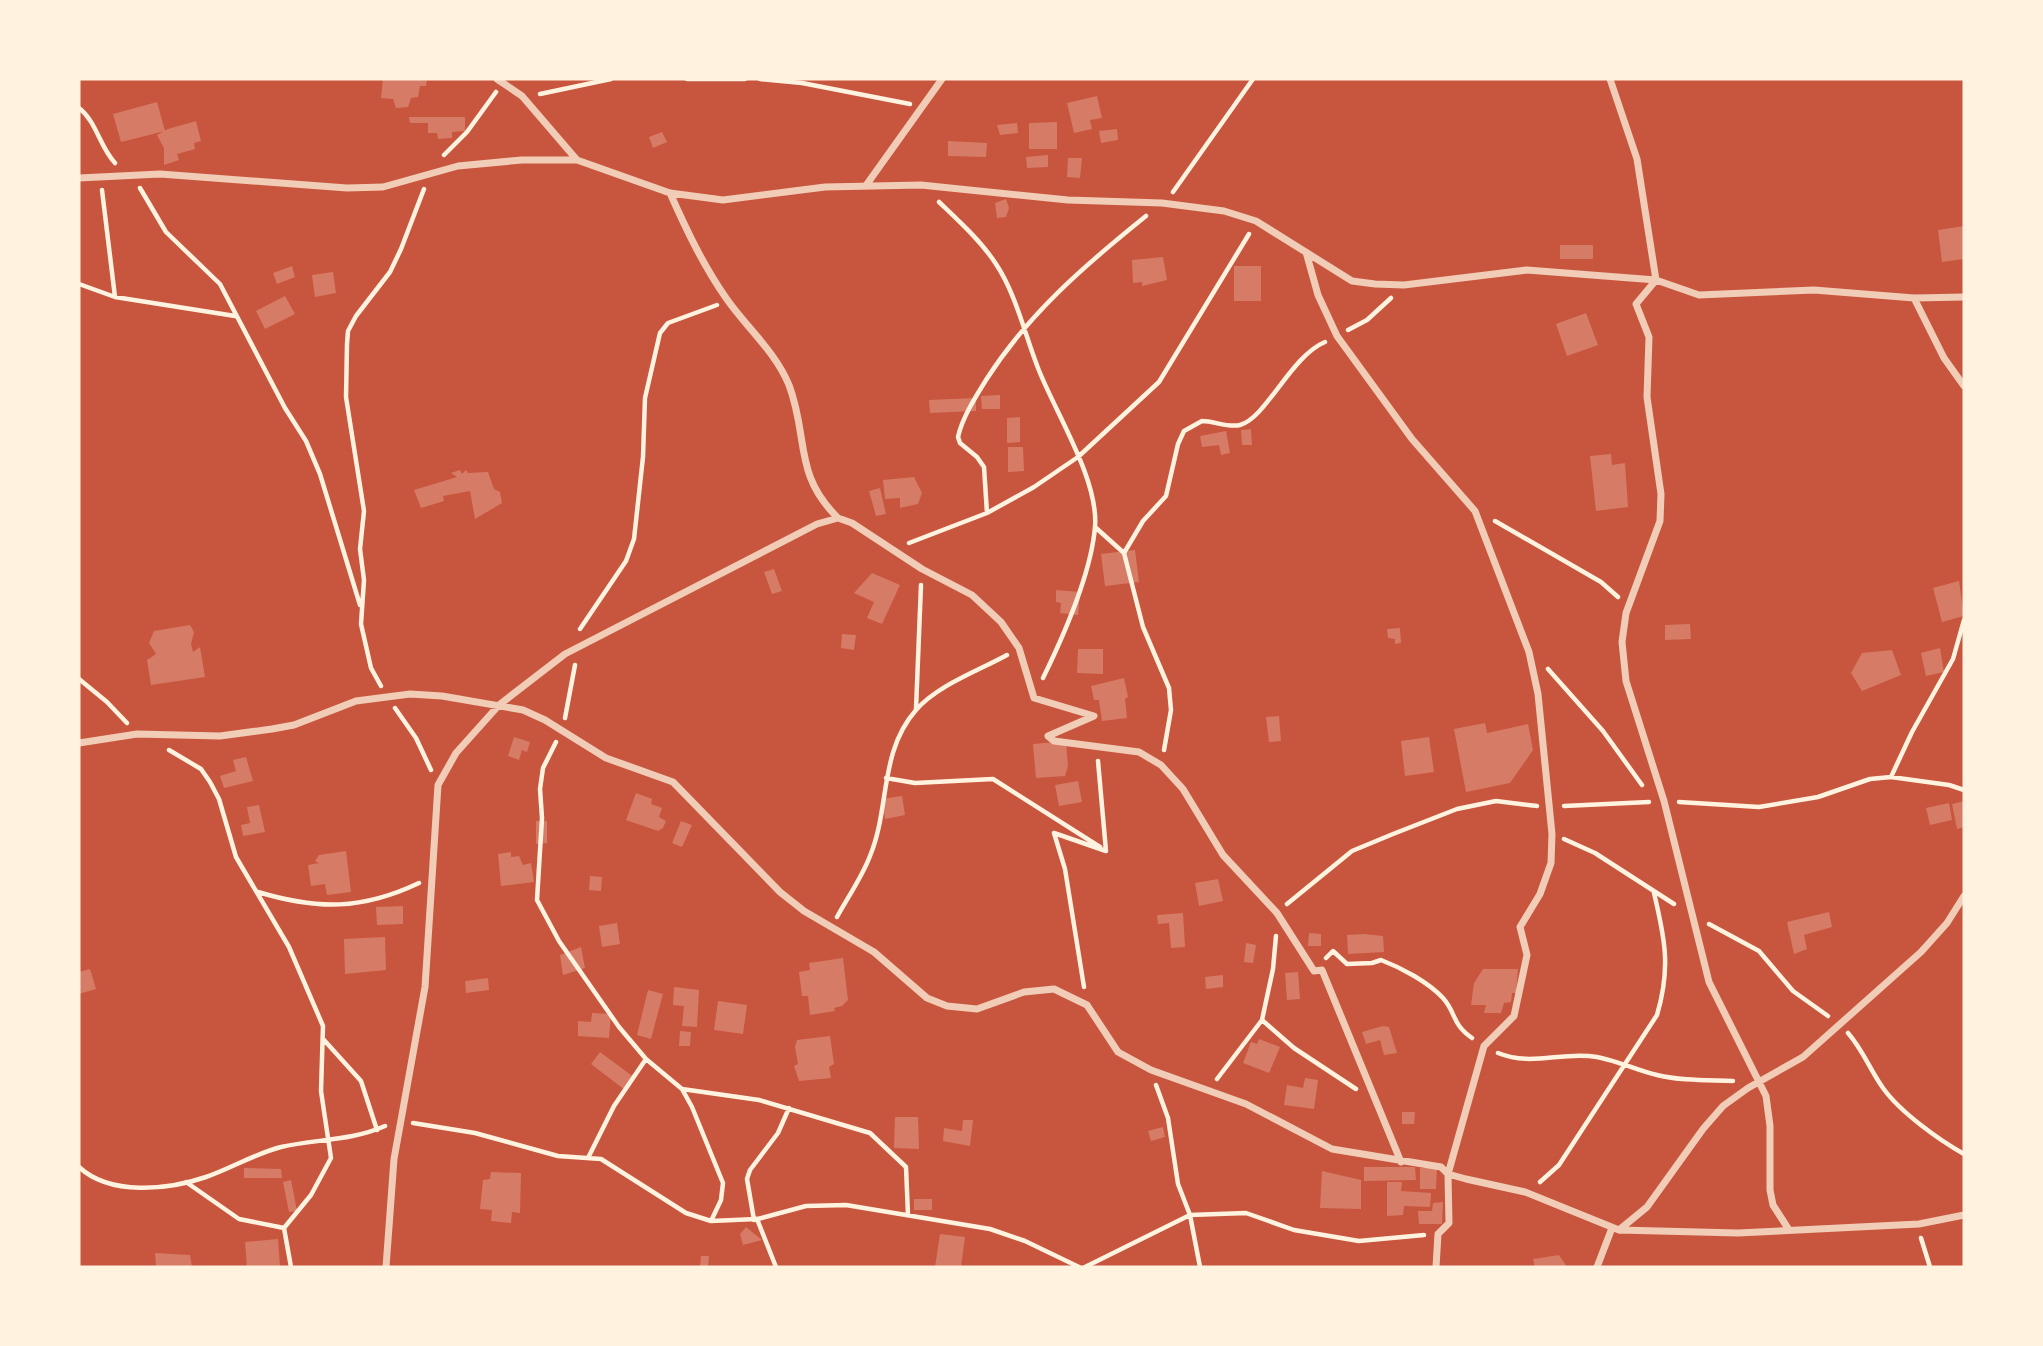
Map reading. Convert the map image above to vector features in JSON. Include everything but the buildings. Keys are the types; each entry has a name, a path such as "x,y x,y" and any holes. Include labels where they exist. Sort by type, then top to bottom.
{"street":[{"path":"867,184 942,79"},
{"path":"1609,79 1637,159 1656,280 1636,304 1649,337 1647,397 1661,494 1660,521 1626,613 1622,642 1626,681 1664,801 1709,982 1723,1015 1759,1082 1769,1110 1769,1174 1773,1205 1789,1230"},
{"path":"500,81 522,96 577,160"},
{"path":"79,178 200,176 347,188 383,187 428,177 458,166 486,162 577,160 670,193 723,200 867,184 921,185 1068,200 1162,203 1224,211 1256,221 1352,281 1404,285 1527,270 1656,280 1699,295 1814,290 1914,298 1964,297"},
{"path":"670,193 707,270 728,301 776,360 788,384 799,421 811,486 838,518 852,523 922,569 982,603 1001,622 1019,648 1034,698 1094,716 1048,736 1054,741 1139,752 1161,765 1183,789 1223,855 1277,913 1314,971 1322,970 1401,1162"},
{"path":"1306,251 1318,295 1337,336 1412,439 1475,511 1529,652 1538,694 1550,807 1551,863 1540,894 1520,927 1527,955 1514,1016 1484,1046 1448,1174 1449,1223 1438,1234 1436,1267"},
{"path":"1914,298 1944,358 1964,386"},
{"path":"387,1267 388,1211 425,987 438,785 456,753 499,705 565,654 817,524 838,518"},
{"path":"79,743 137,734 220,736 272,729 294,725 356,701 387,696 442,696 523,710 564,731 606,758 673,782 780,892 804,911 874,952 927,998 947,1006 977,1009 1040,988 1054,989 1087,1005 1118,1052 1151,1070 1247,1104 1332,1149 1441,1167 1448,1174 1525,1192 1615,1229 1702,1234 1919,1224 1964,1215"},
{"path":"1597,1267 1615,1229 1647,1207 1703,1129 1723,1106 1748,1088 1803,1057 1921,951 1947,923 1964,896"}],"path":[{"path":"522,96 611,79"},
{"path":"687,79 745,79"},
{"path":"760,79 825,86 921,106"},
{"path":"987,513 984,467 960,443 959,431 977,394 1023,327 1081,268 1162,203 1180,185 1253,79"},
{"path":"438,785 416,738 371,667 360,624 364,511 346,397 348,331 390,272 428,177 500,81"},
{"path":"79,108 90,119 110,157 133,176 166,232 220,284 285,408 306,441 320,474 360,606"},
{"path":"100,177 115,297"},
{"path":"921,185 965,227 997,265 1078,457 1090,494 1095,527 1060,643 1034,698"},
{"path":"892,550 987,513 1034,487 1078,457 1159,382 1256,221"},
{"path":"79,284 115,297 236,316"},
{"path":"1124,553 1143,522 1166,496 1178,444 1184,431 1202,421 1231,426 1250,420 1304,353 1367,320 1404,285"},
{"path":"565,654 626,561 634,539 642,471 645,398 660,332 667,323 728,301"},
{"path":"1475,511 1601,582 1618,597 1626,613"},
{"path":"1095,527 1124,553 1140,618 1169,688 1171,710 1161,765"},
{"path":"916,710 922,569"},
{"path":"1891,778 1917,723 1953,659 1964,620"},
{"path":"580,646 564,731 543,768 537,901 559,941 619,1027 646,1059 682,1089 723,1183 721,1200 711,1221"},
{"path":"832,927 871,855 890,753 916,710 930,697 1019,648"},
{"path":"1208,1090 1262,1020 1273,969 1277,913 1352,851 1457,809 1496,801 1550,807 1654,802 1604,732 1529,652"},
{"path":"79,678 107,702 137,734"},
{"path":"161,747 201,769 210,782 219,799 236,857 289,947 319,1012 324,1040 321,1091 331,1158 321,1180 284,1228 291,1267"},
{"path":"1098,757 1106,851"},
{"path":"886,778 915,783 993,779 1106,851"},
{"path":"1664,801 1759,807 1818,797 1870,779 1891,778 1949,785 1964,790"},
{"path":"1087,1005 1072,902 1054,833 1106,851"},
{"path":"1552,834 1595,853 1654,893 1722,933 1759,951 1793,990 1839,1024 1859,1046 1884,1090 1924,1126 1964,1153"},
{"path":"257,892 321,907 372,901 431,877"},
{"path":"1525,1192 1559,1165 1657,1015 1667,962 1654,893"},
{"path":"1314,971 1333,951 1347,964 1381,960 1394,965 1430,987 1445,1001 1458,1028 1484,1046 1518,1059 1535,1061 1585,1055 1656,1075 1700,1081 1732,1081 1748,1088"},
{"path":"1262,1020 1294,1048 1374,1101"},
{"path":"324,1040 361,1081 377,1130"},
{"path":"588,1158 614,1106 646,1059"},
{"path":"1151,1070 1168,1118 1178,1184 1190,1215 1200,1267"},
{"path":"682,1089 719,1092 789,1108 870,1133 906,1167 908,1214"},
{"path":"776,1267 755,1219 747,1179 750,1170 778,1133 789,1108"},
{"path":"79,1167 99,1181 114,1186 186,1182 207,1177 260,1153 377,1130 401,1120 475,1133 558,1156 588,1158 614,1166 646,1190 686,1213 711,1221 755,1219 825,1204 908,1214 990,1229 1025,1241 1082,1267 1190,1215 1246,1213 1294,1230 1359,1241 1438,1234"},
{"path":"186,1182 239,1219 284,1228"},
{"path":"1919,1224 1922,1249 1930,1267"}]}
